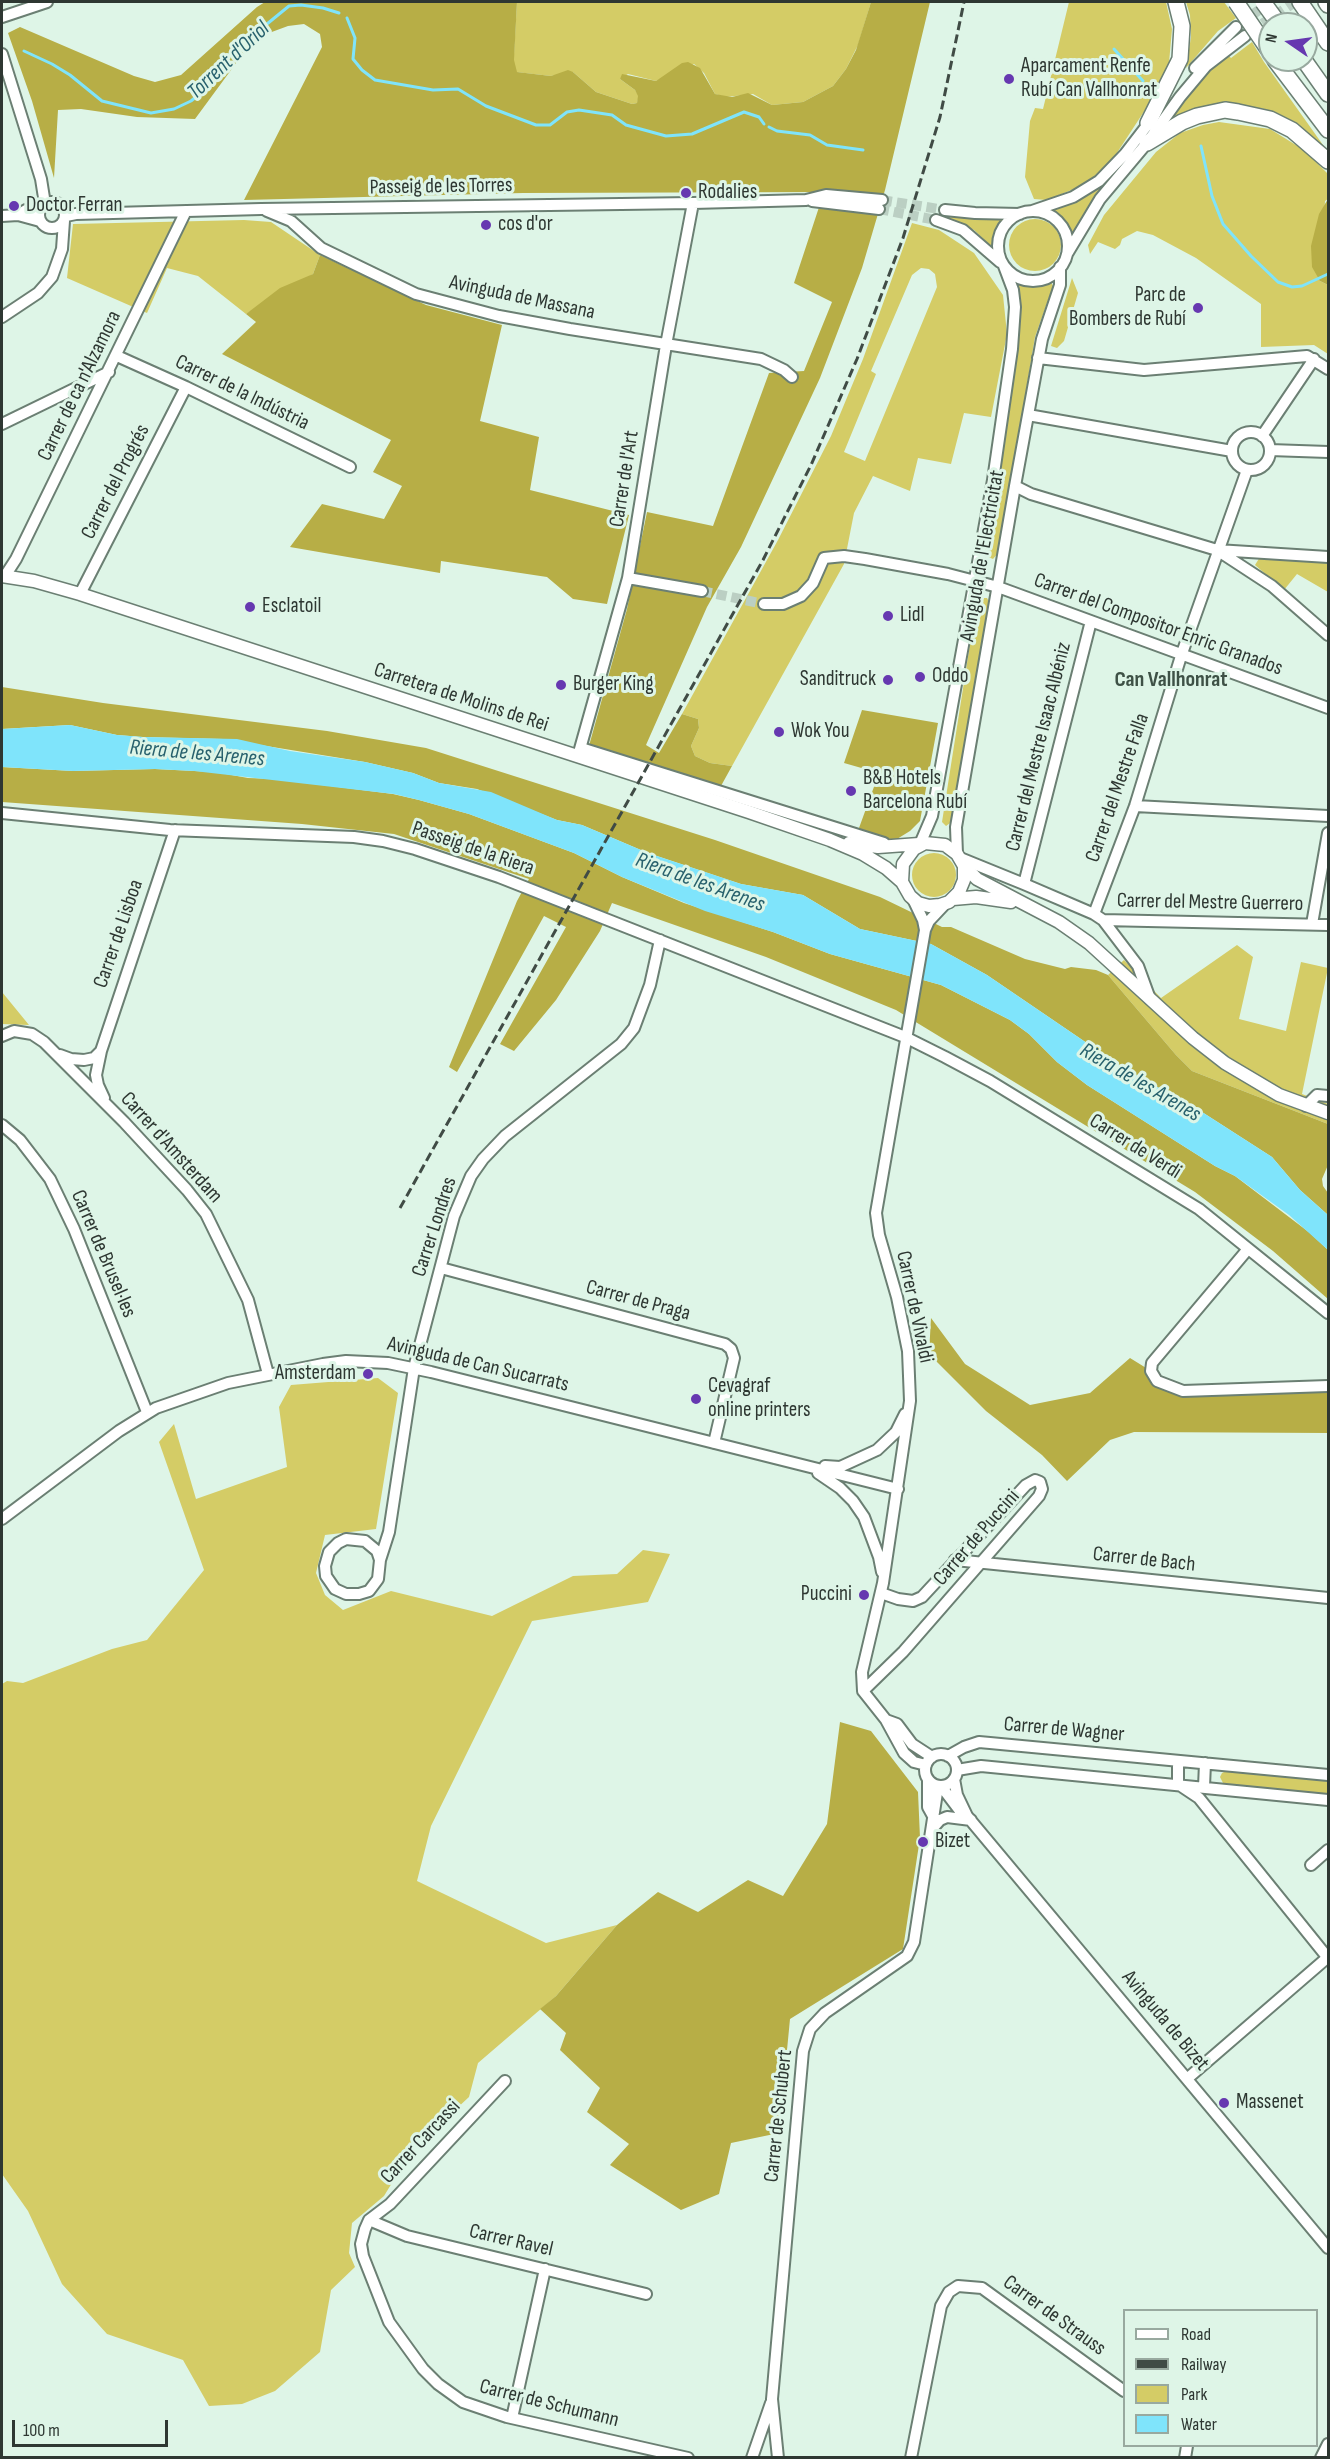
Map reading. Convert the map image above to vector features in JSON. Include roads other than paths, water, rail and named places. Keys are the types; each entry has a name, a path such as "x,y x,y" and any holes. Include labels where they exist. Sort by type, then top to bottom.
{"highway":[{"path":"1148,123 1174,74 1179,59 1182,26 1176,2"},
{"path":"1236,2 1258,35"},
{"path":"1299,2 1329,43"},
{"path":"1326,2 1329,5"},
{"path":"1285,72 1329,130"},
{"path":"1313,72 1329,94"},
{"path":"1147,143 1182,122 1225,110 1270,119 1292,130 1329,161"}],"main road":[{"name":"Carretera de Molins de Rei","path":"3,576 34,581 80,594 579,752 831,840 875,861 902,882 912,899"},
{"name":"Carretera de Molins de Rei","path":"831,840 878,847 906,845"},
{"path":"906,845 938,843 960,859 982,883 1059,922 1089,943 1193,1038 1226,1063 1266,1088 1306,1106 1329,1113"},
{"path":"902,882 901,869 905,858 920,844"},
{"path":"949,902 963,884 960,859"},
{"path":"912,899 929,906 983,898 1024,904"}],"street":[{"path":"2,17 47,2"},
{"path":"945,210 1020,214 1073,197 1099,181 1125,154 1148,123 1212,50 1236,27"},
{"path":"936,220 963,230 1011,274 1031,281 1042,280 1052,275 1060,267 1100,200 1147,143 1156,127 1198,74 1245,36"},
{"path":"2,54 41,179 46,205 40,220"},
{"name":"Passeig de les Torres","path":"68,215 261,209 806,200 881,204"},
{"path":"2,317 38,293 52,277 62,249 68,215 59,203 26,210 18,215"},
{"name":"Carrer de l'Art","path":"579,752 628,578 666,345 693,203"},
{"name":"Avinguda de Massana","path":"261,209 291,221 321,248 416,294 499,316 761,359 784,370 792,378"},
{"name":"Carrer de ca n'Alzamora","path":"3,576 16,560 186,211"},
{"path":"1032,211 1050,216 1059,224 1065,234 1066,254"},
{"path":"1003,265 998,252 998,240 1002,229 1020,214"},
{"path":"2,216 18,215 40,220 62,241"},
{"path":"51,229 61,226 68,215"},
{"name":"Avinguda de l'Electricitat","path":"920,844 932,816 993,480 1015,326 1013,290 1003,265"},
{"name":"Avinguda de l'Electricitat","path":"960,859 956,827 1038,358 1045,328 1060,285 1060,267"},
{"name":"Carrer de la Indústria","path":"117,356 350,467"},
{"path":"1038,358 1144,370 1306,356 1329,369"},
{"path":"1262,436 1314,359"},
{"path":"2,424 109,372"},
{"name":"Carrer del Progrés","path":"80,594 186,387"},
{"path":"1028,415 1232,451"},
{"path":"1250,432 1262,436 1269,443 1270,450 1269,457 1261,467 1247,470 1236,462 1232,451 1237,439 1250,432"},
{"path":"1270,450 1329,452"},
{"name":"Carrer del Mestre Falla","path":"1099,917 1136,806 1181,656 1247,470"},
{"path":"1015,486 1031,494 1217,550 1329,557"},
{"path":"1217,550 1272,586 1329,635"},
{"name":"Carrer del Compositor Enric Granados","path":"764,604 783,604 801,596 813,583 824,558 844,556 865,559 998,587 1181,656 1329,708"},
{"path":"628,578 702,591"},
{"name":"Carrer del Mestre Isaac Albéniz","path":"1024,884 1091,621"},
{"name":"Carretera de Molins de Rei","path":"579,752 879,842 906,845"},
{"path":"1136,806 1329,816"},
{"name":"Passeig de la Riera","path":"2,813 175,830 354,837 383,841 490,874 905,1037"},
{"name":"Carrer de Lisboa","path":"108,1106 96,1075 100,1051 175,830"},
{"path":"1312,924 1329,833"},
{"name":"Carrer del Mestre Guerrero","path":"960,859 1099,917 1329,925"},
{"path":"912,899 923,920 925,930"},
{"name":"Carrer de Vivaldi","path":"863,1691 862,1672 882,1588 910,1401 908,1351 897,1297 879,1235 876,1214 925,930 929,921 949,902"},
{"path":"1099,917 1138,966 1150,999"},
{"name":"Carrer Londres","path":"380,1560 389,1532 414,1368 454,1216 471,1176 483,1159 505,1136 621,1044 634,1028 650,985 660,940"},
{"name":"Carrer d'Amsterdam","path":"2,1036 14,1031 32,1034 54,1052 187,1190 206,1214 248,1300 268,1374"},
{"name":"Carrer de Verdi","path":"905,1037 990,1081 1199,1209 1329,1313"},
{"path":"54,1052 71,1059 84,1060 94,1058 100,1051"},
{"path":"1306,1106 1317,1095 1329,1096"},
{"name":"Carrer de Brusel·les","path":"2,1125 20,1140 50,1179 74,1229 147,1412"},
{"path":"1248,1249 1152,1363 1151,1371 1157,1381 1183,1391 1329,1386"},
{"name":"Carrer de Praga","path":"441,1268 725,1344 731,1349 734,1358 714,1443"},
{"name":"Avinguda de Can Sucarrats","path":"2,1519 147,1412 228,1383 346,1361 370,1361 414,1368 898,1489"},
{"name":"Avinguda de Can Sucarrats","path":"801,1465 840,1467 877,1450 896,1432 910,1401"},
{"name":"Avinguda de Can Sucarrats","path":"801,1465 824,1477 853,1501 864,1517 879,1557 882,1588"},
{"name":"Carrer de Puccini","path":"863,1691 903,1652 1039,1496 1042,1489 1040,1482 1035,1480 1026,1485 922,1597 913,1601 898,1599 882,1588"},
{"path":"346,1539 365,1541 377,1551 380,1560 378,1580 372,1587 359,1594 346,1594 336,1589 326,1576 325,1566 329,1552 346,1539"},
{"name":"Carrer de Bach","path":"955,1560 1329,1598"},
{"path":"863,1691 886,1720 904,1753 914,1762 929,1761 938,1755 948,1756 952,1760 955,1775 950,1783 940,1786 928,1780 929,1761"},
{"name":"Carrer de Wagner","path":"948,1756 979,1742 1329,1775"},
{"path":"1178,1761 1178,1784 1199,1798 1328,1958 1188,2078"},
{"path":"1204,1787 1205,1763"},
{"name":"Carrer de Wagner","path":"955,1775 981,1766 1329,1800"},
{"name":"Avinguda de Bizet","path":"955,1775 957,1795 969,1818"},
{"name":"Carrer de Schubert","path":"928,1780 928,1807 933,1816"},
{"name":"Avinguda de Bizet","path":"940,1786 1329,2247"},
{"name":"Carrer de Schubert","path":"778,2457 772,2400 803,2051 810,2029 825,2013 907,1956 914,1942 933,1816 940,1786"},
{"path":"932,1829 940,1820 947,1817 969,1818"},
{"path":"1311,1865 1329,1850"},
{"name":"Carrer Carcassi","path":"367,2225 390,2204 505,2081"},
{"name":"Carrer Ravel","path":"367,2225 646,2294"},
{"name":"Carrer de Schumann","path":"367,2225 361,2244 363,2256 389,2322 423,2369 438,2384 463,2402 481,2409 688,2457"},
{"path":"512,2418 545,2269"},
{"name":"Carrer de Strauss","path":"911,2457 941,2306 950,2292 958,2286 982,2288 1123,2390"},
{"name":"Carrer de Schubert","path":"752,2457 772,2400"},
{"path":"1321,2457 1329,2444"}],"water":[{"name":"Riera de les Arenes","path":"70,725 117,735 237,739 290,751 365,762 413,773 439,783 491,792 557,820 582,825 648,853 741,884 803,895 860,929 931,944 987,975 1125,1069 1202,1112 1272,1157 1300,1190 1328,1215 1328,1250 1289,1215 1235,1176 1215,1166 1087,1085 1010,1020 941,985 830,954 773,932 705,911 622,877 574,853 469,814 394,794 194,771 155,769 73,771 2,767 2,729"}],"waterway":[{"name":"Torrent d'Oriol","path":"24,51 70,75 102,101 151,113 174,109 191,101 202,92 229,55 289,6 323,8 339,13"},
{"name":"Torrent d'Oriol","path":"347,18 355,38 353,59 375,80 433,90 458,89 486,106 536,125 550,125 567,112 579,110 612,115 626,125 666,136 692,134 744,112 759,117 764,124"},
{"path":"1114,49 1143,81"},
{"name":"Torrent d'Oriol","path":"769,127 777,131 810,135 827,145 863,150"},
{"path":"1201,146 1212,196 1223,224 1251,256 1278,282 1292,287 1302,286 1328,274"}],"tunnel":[{"path":"1241,23 1270,2"},
{"path":"1250,32 1295,2"},
{"path":"882,200 945,210"},
{"path":"879,209 936,220"},
{"path":"702,591 764,604"}],"railway":[{"path":"400,1208 763,560 811,465 857,359 903,238 940,117 964,2"}],"place":[{"name":"Aparcament Renfe Rubí Can Vallhonrat","path":"1009,79"},
{"name":"Rodalies","path":"686,193"},
{"name":"Doctor Ferran","path":"14,206"},
{"name":"cos d'or","path":"486,225"},
{"name":"Parc de Bombers de Rubí","path":"1198,308"},
{"name":"Esclatoil","path":"250,607"},
{"name":"Lidl","path":"888,616"},
{"name":"Oddo","path":"920,677"},
{"name":"Sanditruck","path":"888,680"},
{"name":"Burger King","path":"561,685"},
{"name":"Wok You","path":"779,732"},
{"name":"B&B Hotels Barcelona Rubí","path":"851,791"},
{"name":"Amsterdam","path":"368,1374"},
{"name":"Cevagraf online printers","path":"696,1399"},
{"name":"Puccini","path":"864,1595"},
{"name":"Bizet","path":"923,1842"},
{"name":"Massenet","path":"1224,2103"}],"district":[{"name":"Can Vallhonrat","path":"1171,680"}]}
